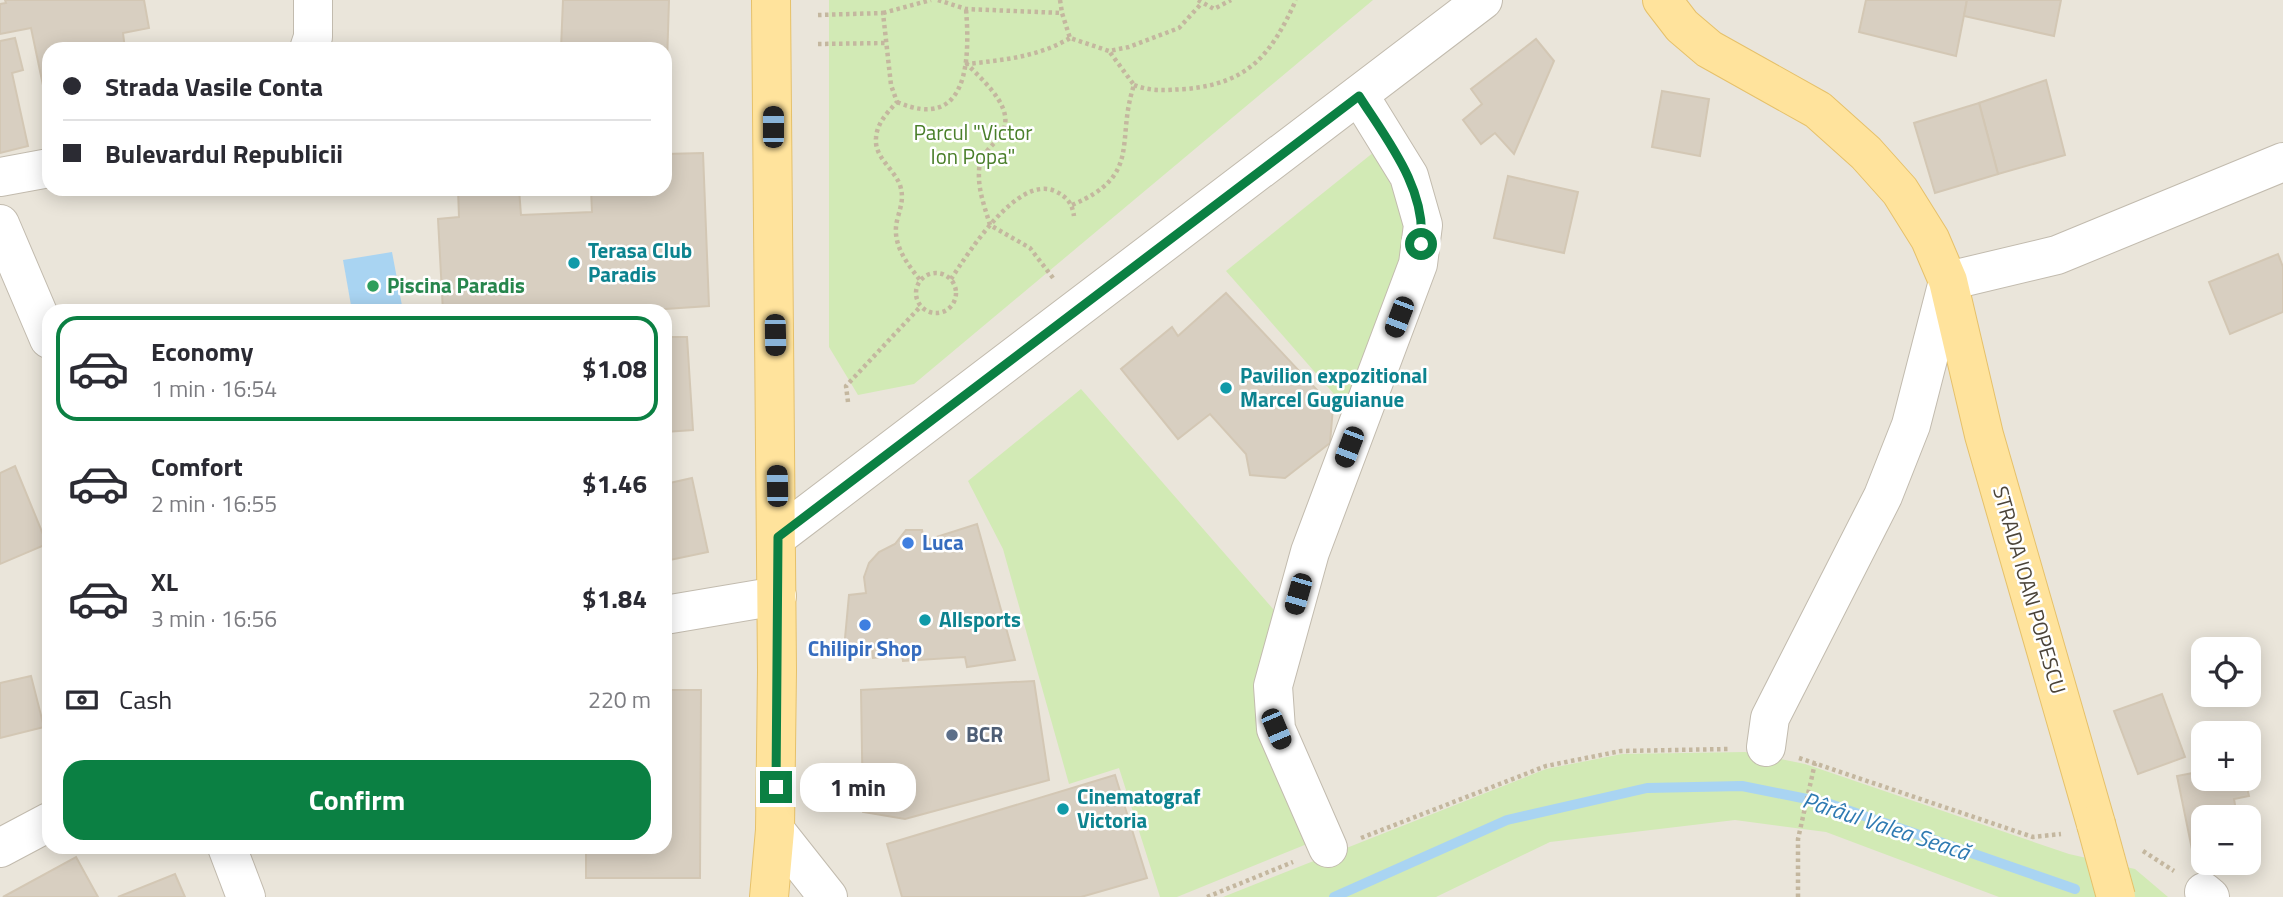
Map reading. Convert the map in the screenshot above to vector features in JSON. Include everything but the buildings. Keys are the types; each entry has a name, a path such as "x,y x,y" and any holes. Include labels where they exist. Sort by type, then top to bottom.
{"main road":[{"path":"769,897 775,830 778,537 771,0"},
{"name":"STRADA IOAN POPESCU","path":"1662,0 1682,26 1709,49 1818,110 1866,153 1900,191 1930,239 1948,281 1984,435 2116,897"}],"street":[{"path":"311,42 313,0"},
{"path":"778,537 1483,0"},
{"path":"1328,848 1276,729 1273,686 1310,552 1418,264 1423,225 1409,176 1359,96"},
{"path":"1766,747 1770,718 1883,496 1911,425 1948,281 2057,255 2283,162"},
{"path":"0,177 42,169"},
{"path":"0,224 42,323"},
{"path":"672,614 777,596"},
{"path":"0,848 42,826"},
{"path":"775,830 828,897"},
{"path":"229,854 246,897"}],"path":[{"path":"818,15 883,13 931,0"},
{"path":"937,0 966,9 1062,13"},
{"path":"1060,0 1070,38"},
{"path":"967,64 1018,58 1051,49 1070,38 1109,51 1153,40 1179,29 1200,2 1213,9 1231,0"},
{"path":"1109,51 1133,85 1151,92 1227,83 1252,68 1268,50 1296,0"},
{"path":"883,13 891,85 897,102 914,109 938,107 952,100 961,88 967,64 966,9"},
{"path":"818,44 886,43"},
{"path":"967,64 1004,106 1005,126 999,138 985,151 979,171 990,225 1030,247 1053,278"},
{"path":"1072,205 1093,196 1120,169 1128,101 1133,85"},
{"path":"897,102 882,118 875,140 883,161 894,172 900,186 903,203 897,219 897,242 904,260 920,280"},
{"path":"951,279 990,225 1019,198 1033,190 1051,190 1065,196 1072,205 1074,216"},
{"path":"939,273 951,279 957,290 950,308 932,313 920,307 915,296 920,280 925,275 939,273"},
{"path":"848,402 846,386 920,307"},
{"path":"1207,897 1546,766 1621,751 1766,747 2033,837 2099,832 2128,843 2207,895"},
{"path":"1798,897 1798,839 1815,763"}],"shaded area":[{"path":"0,0 2283,0 2283,897 0,897"}],"green space":[{"name":"Parcul \"Victor Ion Popa\"","path":"829,0 1373,0 914,384 858,395 829,347"},
{"path":"1374,152 1407,216 1404,264 1349,411 1226,271"},
{"path":"1081,389 1280,617 1307,844 1177,897 1160,897 1119,768 1069,784 1003,549 968,481"},
{"path":"1745,752 1805,764 2069,854 2135,869 2168,897 1999,897 1826,832 1735,820 1550,842 1436,897 1223,897 1546,769 1622,754"}],"water":[{"name":"Piscina Paradis","path":"392,252 402,304 351,304 343,260"}],"waterway":[{"name":"Pârâul Valea Seacă","path":"1334,897 1507,820 1647,788 1742,786 1827,803 2075,889"}],"place":[{"name":"Terasa Club Paradis","path":"574,263"},
{"name":"Piscina Paradis","path":"373,286"},
{"name":"Pavilion expozitional Marcel Guguianue","path":"1226,388"},
{"name":"Luca","path":"908,543"},
{"name":"Allsports","path":"925,620"},
{"name":"Chilipir Shop","path":"865,625"},
{"name":"BCR","path":"952,735"},
{"name":"Cinematograf Victoria","path":"1063,809"}],"route":[{"path":"776,787 778,537 1359,96 1409,176 1423,225 1421,244"}]}
